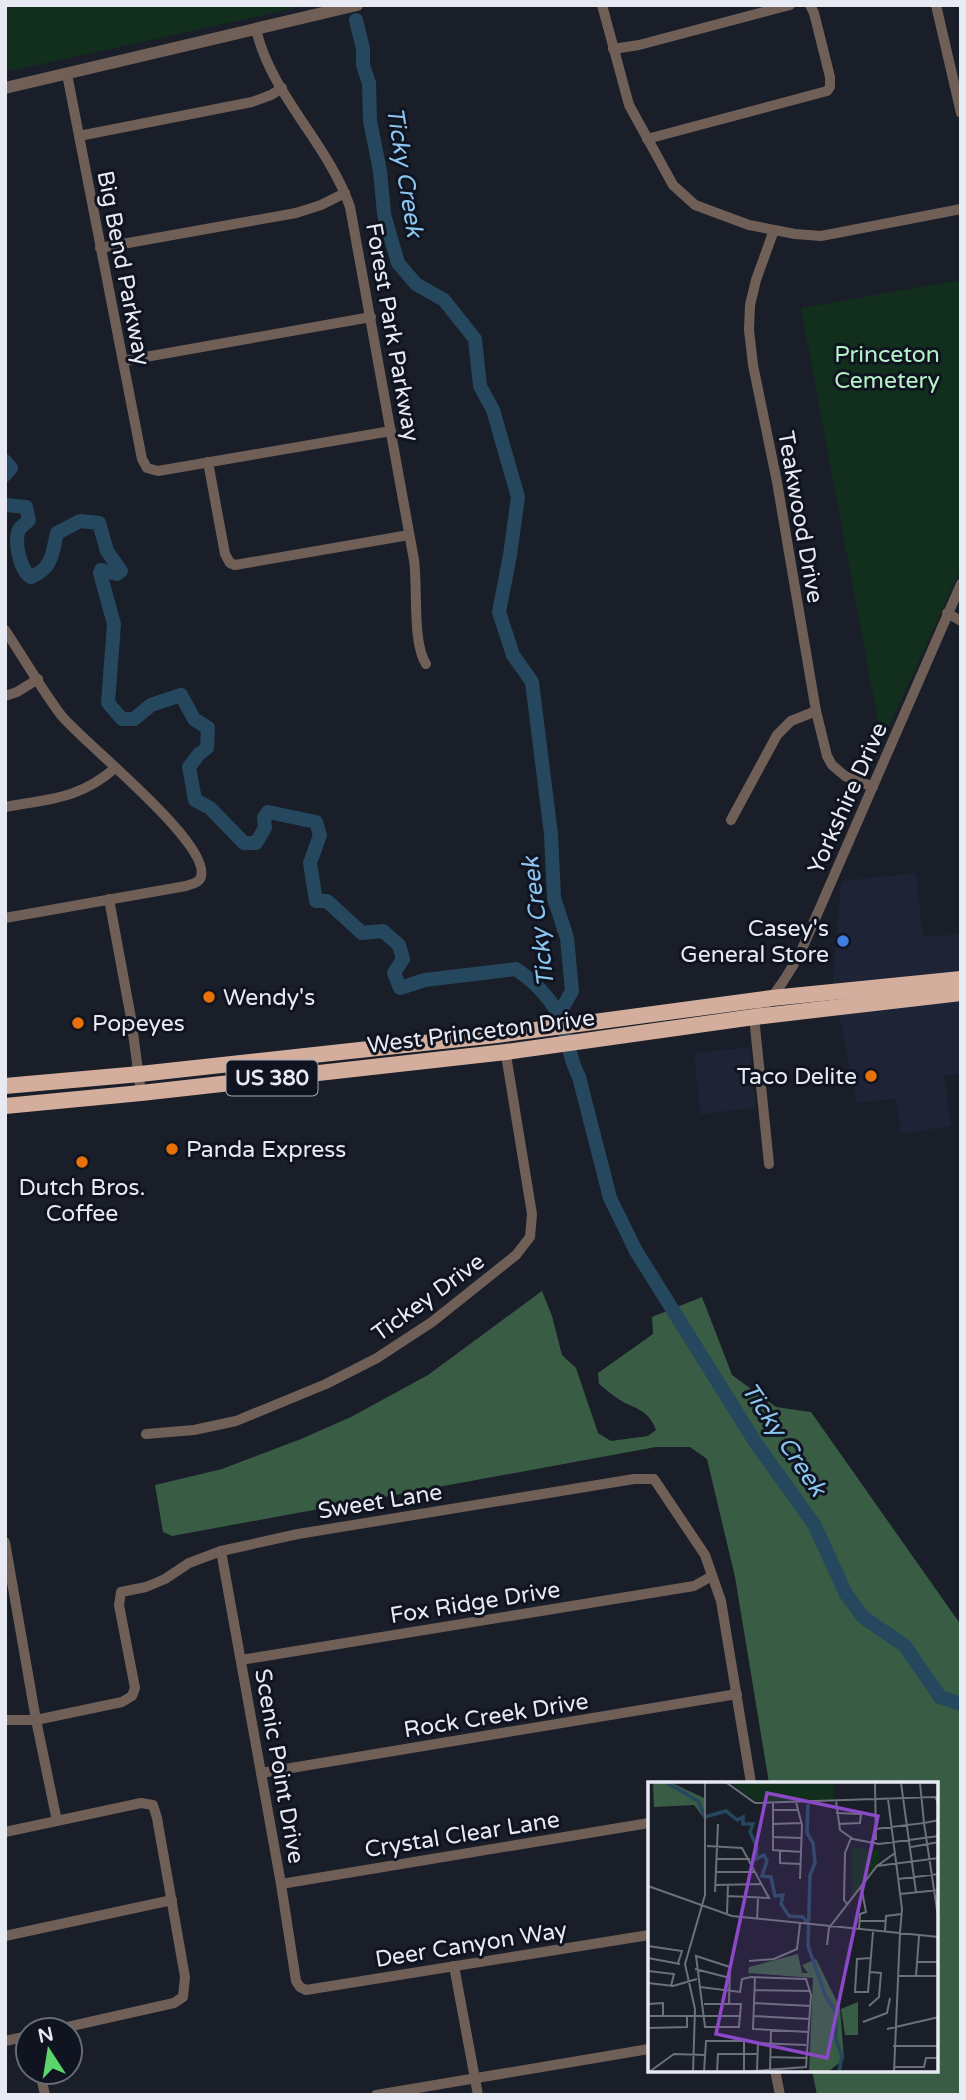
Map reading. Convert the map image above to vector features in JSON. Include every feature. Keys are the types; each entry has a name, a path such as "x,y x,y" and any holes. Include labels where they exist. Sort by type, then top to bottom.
{"highway":[{"name":"West Princeton Drive","path":"5,1086 503,1034 772,999 961,979"},
{"name":"West Princeton Drive","path":"5,1106 506,1052 754,1017 961,993"}],"street":[{"path":"5,89 357,5"},
{"path":"602,5 629,105 673,185 695,205 750,225 821,236 961,208"},
{"path":"613,49 639,45 790,5"},
{"path":"647,139 827,91 830,77 810,5"},
{"path":"936,5 960,110"},
{"name":"Forest Park Parkway","path":"256,29 267,64 337,175 353,220 417,584 419,649 426,664"},
{"name":"Big Bend Parkway","path":"67,74 142,459 147,468 158,471 208,462"},
{"path":"79,136 253,102 282,88"},
{"path":"100,248 296,213 345,193"},
{"name":"Teakwood Drive","path":"774,230 756,280 750,304 749,330 816,711 827,756 832,765 845,776 873,787"},
{"path":"123,361 371,317"},
{"path":"391,431 208,462 225,554 230,563 235,565 409,535"},
{"name":"Yorkshire Drive","path":"754,1017 772,999 802,949 961,584"},
{"path":"947,613 961,621"},
{"path":"5,630 61,715 181,833 199,863 200,879 186,886 5,918"},
{"path":"5,696 38,679"},
{"path":"732,820 783,727 799,716 816,711"},
{"path":"5,807 70,796 94,784 115,768"},
{"path":"109,900 131,1018 141,1093"},
{"path":"754,1017 758,1079 769,1164"},
{"name":"Tickey Drive","path":"146,1434 194,1430 236,1421 353,1371 420,1331 472,1292 522,1248 530,1237 532,1214 503,1034"},
{"name":"Sweet Lane","path":"36,1720 122,1702 132,1696 135,1688 119,1605 121,1592 146,1587 165,1579 188,1563 221,1551 335,1528 634,1479 654,1479 705,1555 712,1576"},
{"path":"5,1542 36,1720 57,1821"},
{"name":"Scenic Point Drive","path":"221,1551 296,1981 300,1987"},
{"path":"712,1576 721,1601 751,1782"},
{"name":"Fox Ridge Drive","path":"241,1660 694,1587 712,1576"},
{"path":"5,1613 17,1611"},
{"name":"Rock Creek Drive","path":"261,1773 737,1694"},
{"path":"5,1720 36,1720"},
{"path":"5,1832 141,1803 153,1805 185,1977 183,1997 174,2003 84,2023"},
{"name":"Crystal Clear Lane","path":"281,1884 648,1823"},
{"path":"5,1936 172,1900"},
{"name":"Deer Canyon Way","path":"300,1987 306,1990 648,1935"},
{"path":"454,1966 478,2095"},
{"path":"376,2095 648,2049"},
{"path":"775,2072 780,2095"}],"shaded area":[{"path":"916,873 923,937 961,934 961,1073 944,1076 951,1126 901,1134 896,1099 856,1103 833,981 841,881"},
{"path":"750,1047 756,1108 700,1114 694,1053"}],"green space":[{"path":"5,5 309,5 5,72"},
{"name":"Princeton Cemetery","path":"961,280 961,568 882,742 801,308"},
{"path":"542,1291 562,1355 576,1368 598,1433 611,1441 648,1436 656,1430 648,1417 599,1384 598,1373 653,1334 652,1317 702,1297 732,1375 776,1407 811,1412 961,1625 961,2095 817,2095 812,2072 938,2072 938,1782 769,1782 735,1577 707,1459 690,1447 656,1447 172,1536 163,1532 155,1485 222,1469 301,1439 351,1417 428,1375"}],"waterway":[{"name":"Ticky Creek","path":"356,20 363,49 363,65 369,83 370,121 380,171 384,214 398,263 416,284 444,300 475,339 480,386 493,410 518,497 499,612 513,655 532,682 551,834 554,898 567,938 572,991 559,1014"},
{"path":"5,461 11,468 5,475"},
{"path":"5,505 26,507 29,520 20,528 17,539 21,562 31,577 48,564 57,533 80,521 99,523 107,551 121,571 117,574 101,570 100,573 114,624 108,703 122,719 134,719 151,705 181,695 194,719 208,728 207,748 189,767 195,800 210,808 244,843 256,843 265,828 264,818 268,812 316,822 320,835 310,863 316,901 327,901 362,933 383,931 399,945 403,959 394,973 400,988 425,980 516,969 534,983 549,1001 561,1020 579,1077 610,1198 636,1251 757,1445 814,1524 846,1594 863,1617 905,1646 940,1697 961,1704"}],"place":[{"name":"Casey's General Store","path":"843,941"},
{"name":"Wendy's","path":"209,997"},
{"name":"Popeyes","path":"78,1023"},
{"name":"Taco Delite","path":"871,1076"},
{"name":"Panda Express","path":"172,1149"},
{"name":"Dutch Bros. Coffee","path":"82,1162"}]}
